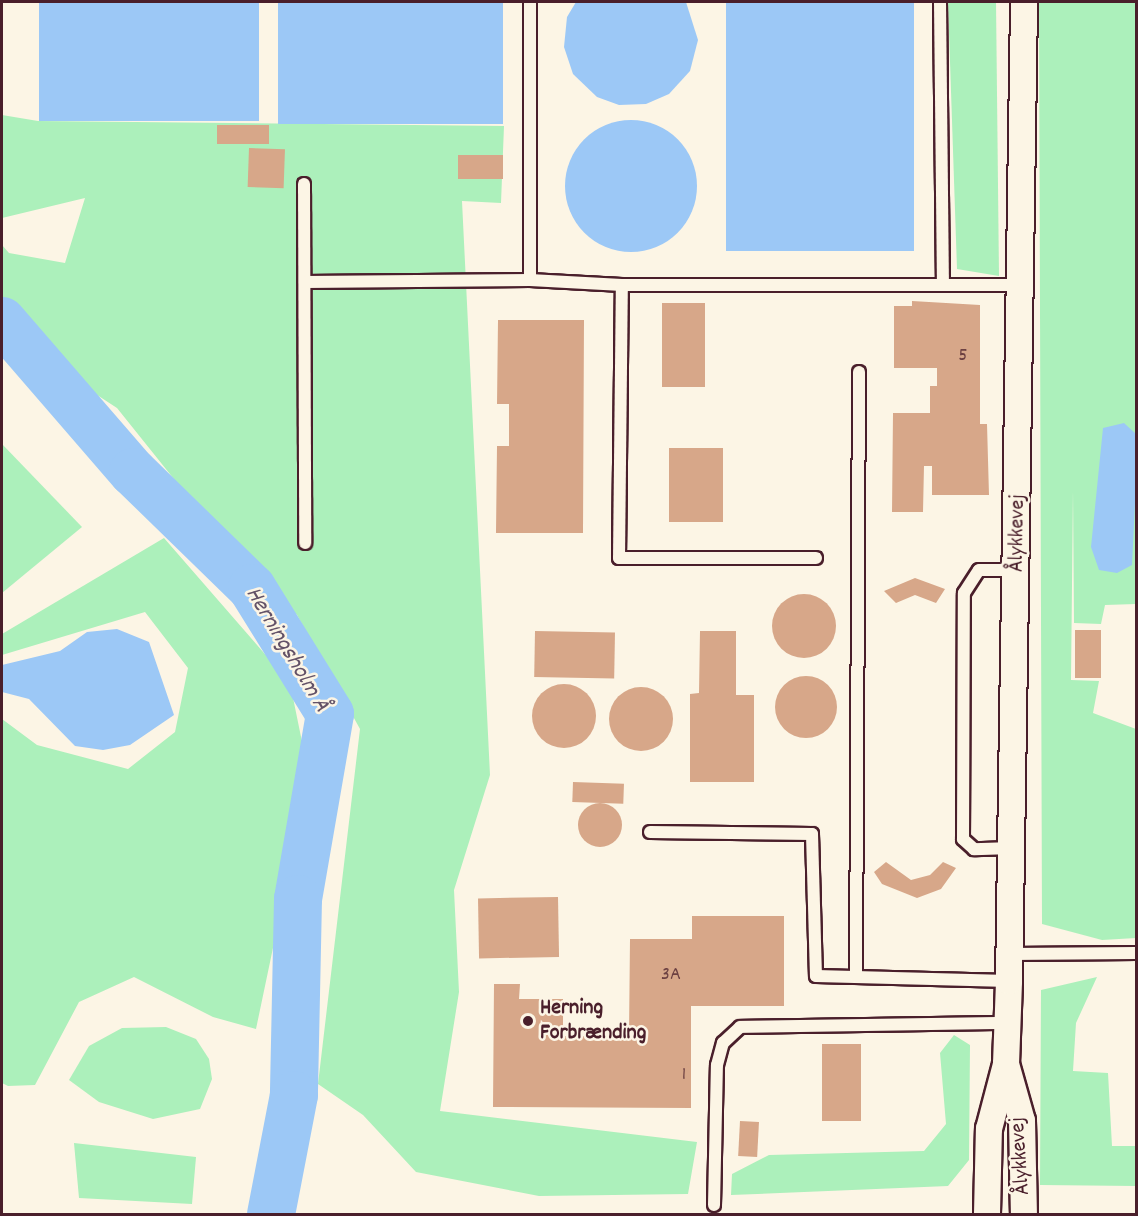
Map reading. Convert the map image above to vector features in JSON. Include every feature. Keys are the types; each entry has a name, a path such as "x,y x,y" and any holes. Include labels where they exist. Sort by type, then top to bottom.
{"street":[{"name":"Ålykkevej","path":"987,1215 989,1129 1006,1064 1010,954 1023,285 1024,2"},
{"name":"Ålykkevej","path":"1006,1064 1022,1122 1024,1215"}],"lane":[{"path":"530,2 530,280"},
{"path":"940,2 943,285"},
{"path":"304,184 305,543"},
{"path":"305,282 530,280 622,285 1023,285"},
{"path":"622,285 619,558 816,558"},
{"path":"856,977 859,372"},
{"path":"1012,848 974,849 963,839 964,593 979,570 1017,570"},
{"path":"650,832 812,834 816,976 1009,981"},
{"path":"1010,954 1137,953"},
{"path":"714,1205 717,1065 723,1043 740,1027 1007,1023"}],"green space":[{"path":"948,2 996,2 999,276 957,269"},
{"path":"1039,2 1136,2 1136,604 1105,605 1101,624 1074,623 1073,490 1071,680 1099,681 1093,713 1136,729 1136,938 1102,940 1042,924"},
{"path":"2,115 38,121 504,126 501,203 462,201 490,775 454,890 459,992 440,1111 697,1142 688,1194 539,1196 416,1172 363,1115 318,1084 360,729 297,615 214,529 117,408 2,333 2,245 9,253 65,263 85,198 2,218"},
{"path":"2,444 82,527 2,593"},
{"path":"164,538 290,683 309,776 256,1029 213,1017 134,977 79,1002 35,1085 8,1086 2,1083 2,719 37,745 128,769 175,732 188,668 145,612 2,655 2,634"},
{"path":"1097,977 1076,1023 1073,1071 1108,1073 1112,1146 1136,1146 1136,1186 1040,1185 1041,990"},
{"path":"166,1027 196,1039 209,1059 212,1079 200,1109 153,1119 99,1102 69,1080 89,1046 122,1028"},
{"path":"954,1035 970,1045 969,1160 948,1186 731,1195 732,1174 769,1155 924,1151 946,1124 940,1053"},
{"path":"74,1143 196,1157 192,1204 79,1198"}],"water":[{"path":"39,2 259,2 259,121 39,121"},
{"path":"278,2 503,2 503,124 278,124"},
{"path":"576,2 686,2 698,40 690,71 669,94 646,104 619,105 597,97 573,74 564,47 567,17"},
{"path":"726,2 914,2 914,251 726,251"},
{"path":"631,120 656,125 677,140 692,161 697,186 692,211 677,232 656,247 631,252 606,247 585,232 570,211 565,186 570,161 585,140 606,125"},
{"path":"1124,423 1136,434 1136,483 1132,565 1117,573 1099,570 1091,547 1103,428"},
{"path":"117,629 149,642 174,715 130,745 103,750 75,746 29,699 2,692 2,665 60,651 87,632"}],"building":[{"path":"217,125 269,125 269,144 217,144"},
{"path":"249,148 285,149 284,188 248,187"},
{"path":"458,155 503,155 503,179 458,179"},
{"path":"912,301 980,305 980,424 987,424 989,495 932,495 932,466 924,466 923,512 892,512 893,413 930,413 930,386 937,386 937,368 894,368 894,306 912,306"},
{"path":"662,303 705,303 705,387 662,387"},
{"path":"498,320 584,320 583,533 496,533 497,446 509,446 509,404 497,404"},
{"path":"669,448 723,448 723,522 669,522"},
{"path":"915,578 945,589 936,603 915,595 896,603 884,591"},
{"path":"798,594 810,594 827,603 834,614 836,626 834,638 827,649 810,658 798,658 786,653 777,644 772,632 772,620 777,608 786,599"},
{"path":"1075,630 1101,630 1101,678 1075,678"},
{"path":"535,631 615,632 614,678 534,677"},
{"path":"700,631 736,631 736,695 754,695 754,782 690,782 690,694 699,693"},
{"path":"806,676 828,685 837,707 828,729 806,738 784,729 775,707 784,685"},
{"path":"564,684 582,690 590,698 596,716 590,734 582,742 564,748 546,742 538,734 532,716 538,698 546,690"},
{"path":"641,687 659,693 667,701 673,719 667,737 659,745 641,751 623,745 615,737 609,719 615,701 623,693"},
{"path":"573,782 624,784 623,804 572,802"},
{"path":"600,803 615,810 622,825 615,840 600,847 585,840 578,825 585,810"},
{"path":"886,862 911,880 930,875 943,862 956,868 941,889 917,898 882,884 874,872"},
{"path":"558,897 559,957 479,958 478,898"},
{"name":"Herning Forbrænding","path":"692,916 784,916 784,1006 691,1006 691,1108 493,1107 494,984 520,984 519,999 563,999 563,1036 629,1036 630,939 692,939"},
{"path":"822,1044 861,1044 861,1121 822,1121"},
{"path":"740,1121 759,1122 757,1157 738,1156"}],"waterway":[{"name":"Herningsholm Å","path":"2,321 133,472 252,588 330,714 298,899 294,1095 271,1214"}],"place":[{"name":"Herning Forbrænding","path":"528,1021"}]}
